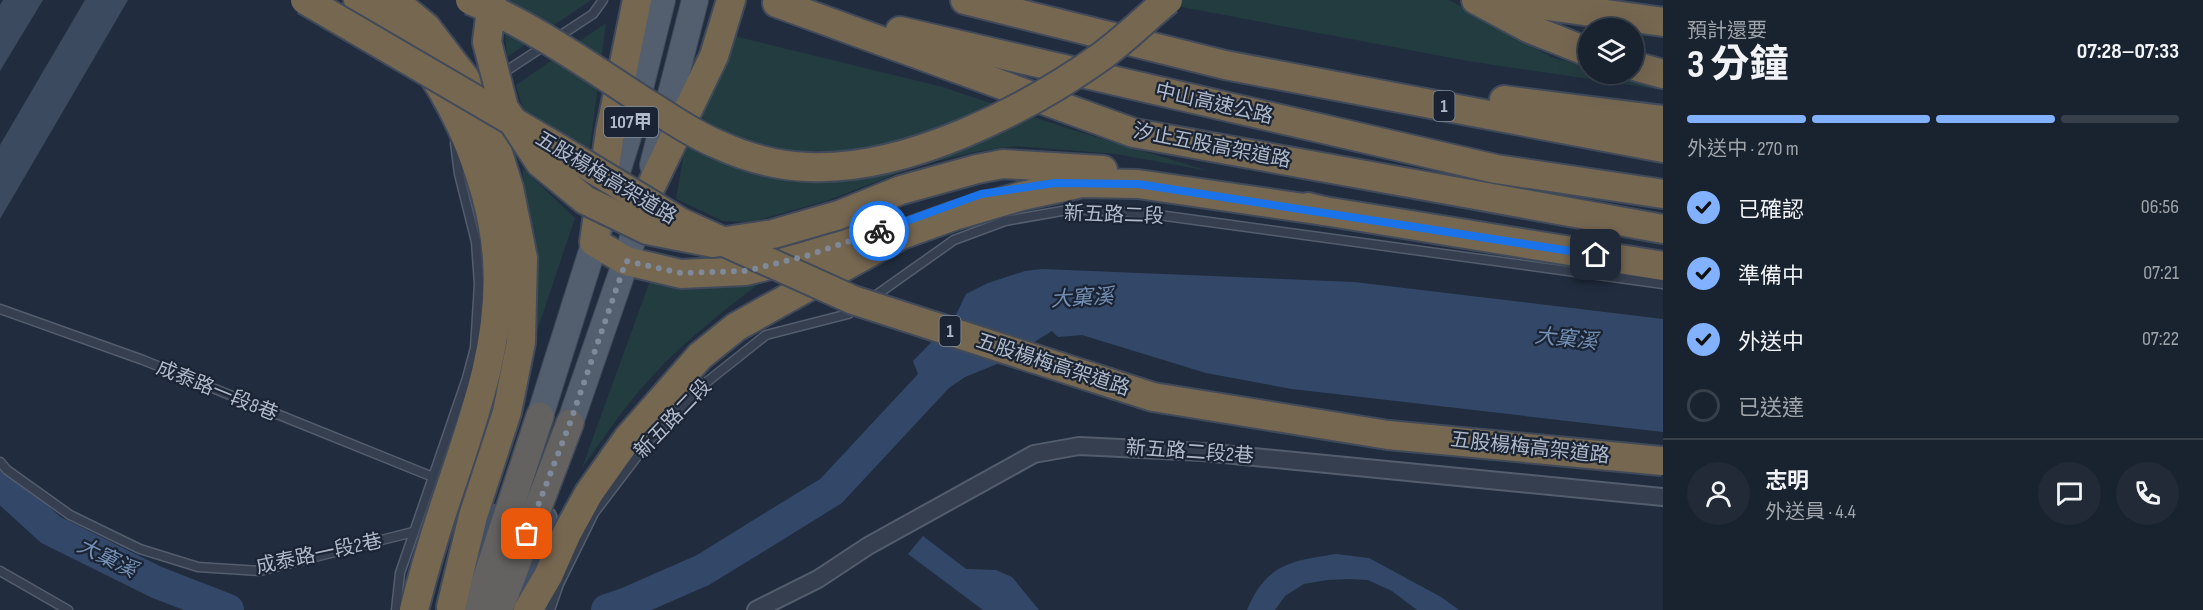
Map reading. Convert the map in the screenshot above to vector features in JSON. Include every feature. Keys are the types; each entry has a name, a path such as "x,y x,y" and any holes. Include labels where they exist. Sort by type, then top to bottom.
{"highway":[{"name":"五股楊梅高架道路","path":"305,0 680,222 853,300 1153,398 1388,435 1663,461"},
{"path":"358,0 413,46 446,93 473,153 490,213 497,260 496,313 489,363 414,610"},
{"path":"393,0 426,27 465,78 490,127 509,188 523,258 521,342 507,412 473,516 489,606"},
{"path":"470,0 536,32 680,124 716,144 780,165 810,167 847,165 925,148 1001,117 1053,89 1103,55 1168,0"},
{"path":"492,0 487,42 504,108 540,164 585,200 647,230 713,243 773,234 838,214 901,190 1003,164 1092,168 1232,188 1324,212"},
{"path":"637,0 610,132 594,242 626,261 681,273 746,271 847,243 981,194 1055,183 1082,183 1138,184 1419,226 1663,266"},
{"path":"642,205 714,56 731,0"},
{"name":"中山高速公路","path":"965,0 1225,65 1663,148"},
{"path":"1476,0 1528,28 1578,48"},
{"path":"1506,0 1663,22"},
{"name":"中山高速公路","path":"772,1 1496,169 1663,194"},
{"name":"汐止五股高架道路","path":"772,1 1134,133 1663,229"},
{"name":"1","path":"1225,65 1663,120"},
{"path":"1644,69 1663,74"},
{"path":"489,606 548,576 567,533 589,493 628,438 700,356 736,327 901,235 954,216 1022,196 1082,183"},
{"path":"489,606 540,416"},
{"path":"489,606 570,423"}],"main road":[{"name":"107甲","path":"489,606 479,555 540,416 627,140 662,0"},
{"name":"107甲","path":"570,423 626,261 695,0"}],"street":[{"name":"新五路二段2巷","path":"756,610 818,579 868,546 1034,454 1079,446 1203,452 1663,497"}],"lane":[{"path":"487,83 593,14 603,0"},
{"path":"396,610 400,573 467,378 475,348 479,284 476,242 459,174 454,123"},
{"name":"新五路二段","path":"550,610 559,584 594,513 648,442 703,385 766,335 848,314 887,289 954,240 1005,221 1073,209 1151,214 1663,284"},
{"name":"成泰路一段8巷","path":"0,309 143,360 433,477"},
{"name":"成泰路一段2巷","path":"0,462 7,470 70,514 140,549 198,567 260,571 413,532"},
{"path":"0,571 68,610"}],"green space":[{"path":"508,0 591,0 507,57 505,33"},
{"path":"1144,0 1449,0 1551,57 1578,64 1578,77 1468,61"},
{"path":"606,23 589,154 524,112 516,85"},
{"path":"705,29 939,86 1209,171 1116,154 1016,146 974,152 914,167 829,200 751,222 723,221 676,199"},
{"path":"1644,82 1663,87 1663,90 1623,84 1644,84"},
{"path":"522,168 575,218 528,358 532,244"},
{"path":"772,274 720,314 670,358 632,399 582,468 651,278"}],"water":[{"path":"1042,269 1354,282 1663,319 1663,432 1292,389 1206,373 1082,335 1058,337 1052,331 1002,362 965,377 943,392 924,390 913,361 954,319 966,294 988,283 1025,271"},
{"path":"923,536 966,569 996,570 1012,577 1039,610 983,610 908,554"},
{"path":"1336,554 1369,558 1441,597 1459,610 1417,610 1392,591 1368,580 1349,579 1304,584 1285,596 1275,610 1247,610 1263,583 1282,567 1306,559"}],"building":[{"path":"3,0 43,0 0,71 0,5"},
{"path":"85,0 128,0 0,219 0,145"}],"waterway":[{"name":"大窠溪","path":"607,610 703,570 831,491 954,359"},
{"name":"大窠溪","path":"0,484 51,530 156,582 228,610"}],"way so far":[{"path":"527,534 570,423 626,261 681,273 746,271 806,256 879,231"}],"route":[{"path":"879,231 981,194 1055,183 1138,184 1596,255"}]}
